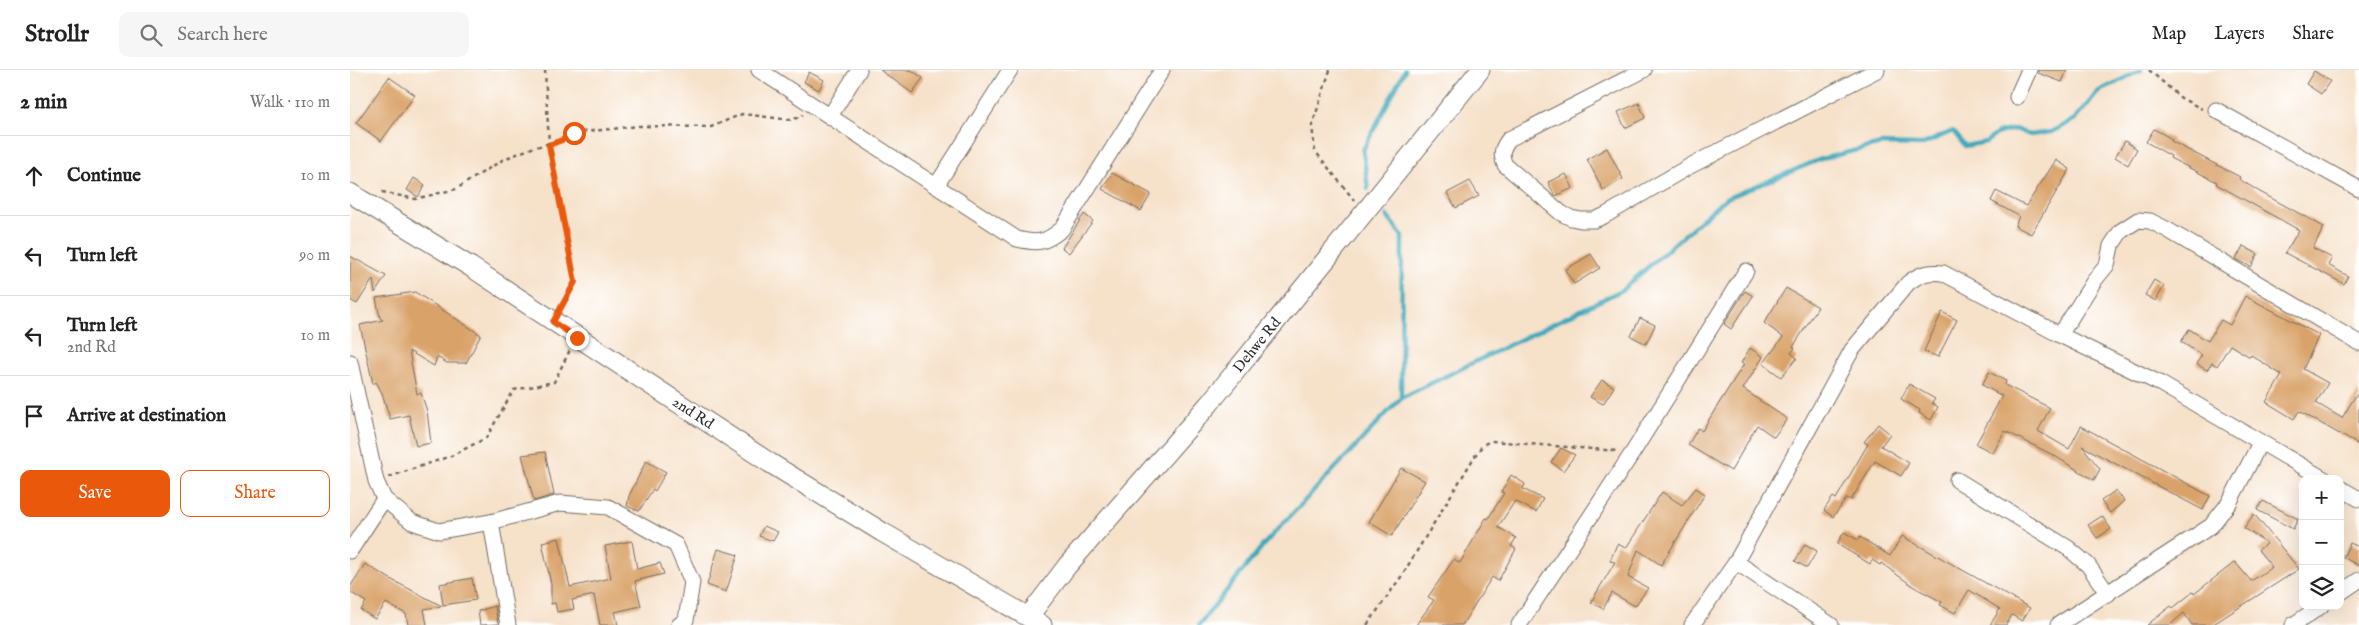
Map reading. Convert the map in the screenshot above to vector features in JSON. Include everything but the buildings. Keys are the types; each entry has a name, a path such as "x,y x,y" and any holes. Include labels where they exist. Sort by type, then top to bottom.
{"street":[{"path":"759,70 1017,238 1033,243 1050,240 1062,229 1162,70"},
{"path":"830,116 859,70"},
{"path":"936,186 1010,70"},
{"name":"Dehwe Rd","path":"1035,620 1067,566 1209,404 1480,70"},
{"path":"1644,70 1509,139 1503,147 1502,157 1505,165 1561,213 1570,218 1594,220 1690,166 1877,70"},
{"path":"2017,97 2029,70"},
{"path":"2216,110 2359,189"},
{"name":"2nd Rd","path":"350,193 471,267 577,338 866,522 1035,620"},
{"path":"2060,335 2094,281 2107,265 2115,239 2129,224 2138,220 2150,221 2166,229 2359,343"},
{"path":"1519,625 1633,452 1746,271"},
{"path":"1692,625 1736,562 1852,350 1908,284 1919,275 1931,272 1943,273 2060,335 2161,384 2317,475"},
{"path":"350,362 376,481 384,499 412,522 439,531 491,522 560,503 608,507 676,545 692,582 686,620 679,625"},
{"path":"2058,625 2211,526 2229,503 2260,443"},
{"path":"1958,480 2068,548 2088,566 2108,594"},
{"path":"2344,490 2359,499"},
{"path":"350,552 384,499"},
{"path":"491,522 508,625"},
{"path":"1736,562 1831,625"},
{"path":"2344,590 2359,580"},
{"path":"2293,625 2315,610"}],"path":[{"path":"545,70 549,145 575,282 553,322"},
{"path":"1330,70 1312,126 1315,151 1364,213"},
{"path":"2149,70 2181,98 2203,110 2216,110"},
{"path":"376,191 415,199 456,189 504,159 532,148 549,145 574,133 640,126 711,127 742,114 792,120 801,118 812,105"},
{"path":"376,481 451,456 486,438 514,390 554,382 577,338"},
{"path":"1367,625 1401,576 1468,464 1484,444 1491,441 1633,452"}],"waterway":[{"path":"1368,189 1363,150 1405,70"},
{"path":"1199,625 1265,543 1401,398 1622,290 1725,199 1821,159 1881,144 1921,145 1953,131 1965,146 1986,142 1998,133 2015,129 2030,135 2051,132 2075,119 2099,91 2141,70"},
{"path":"1387,216 1402,236 1401,398"}],"route":[{"path":"574,133 549,145 575,282 553,322 577,338"}]}
